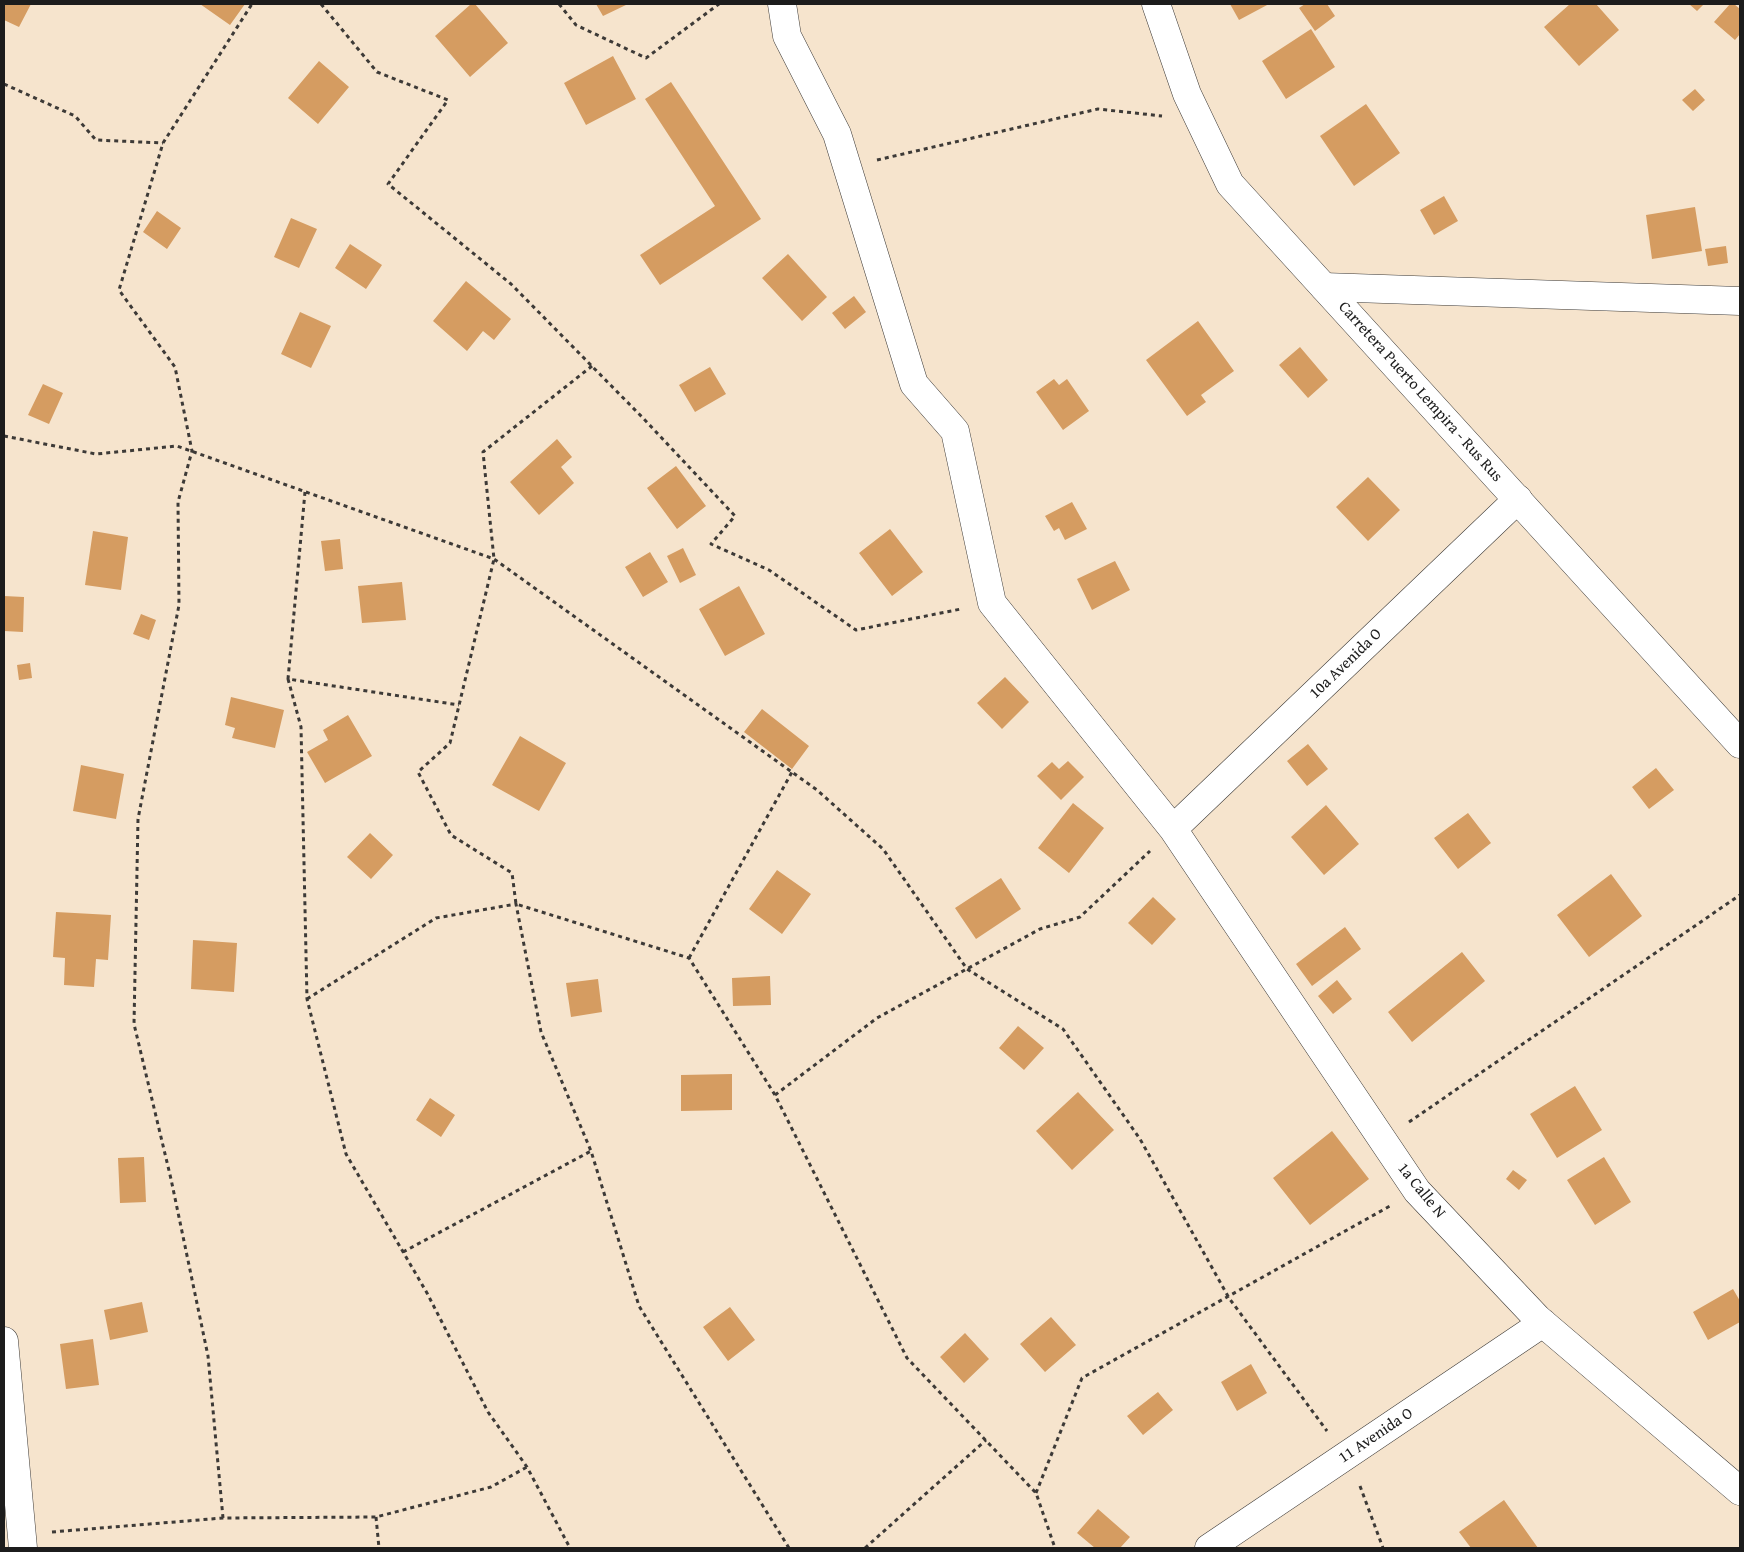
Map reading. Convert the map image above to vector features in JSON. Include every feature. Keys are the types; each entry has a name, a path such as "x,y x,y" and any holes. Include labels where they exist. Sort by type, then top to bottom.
{"street":[{"path":"782,4 786,36 837,134 914,384 955,432 992,603"},
{"name":"Carretera Puerto Lempira - Rus Rus","path":"1156,4 1187,94 1230,184 1740,744"},
{"path":"1324,287 1740,301"},
{"name":"10a Avenida O","path":"1173,829 1518,499"},
{"name":"1a Calle N","path":"992,603 1173,829 1417,1191 1543,1324 1740,1491"},
{"name":"11 Avenida O","path":"1209,1548 1543,1324"},
{"path":"4,1341 23,1541"}],"path":[{"path":"223,1518 208,1356 171,1179 134,1024 138,818 179,605 178,502 192,451 175,367 119,290 163,143 252,4"},
{"path":"321,4 376,72 448,100 388,184 511,284 592,366 734,516 711,544 769,570 856,630 992,603"},
{"path":"558,4 576,25 646,58 719,4"},
{"path":"4,84 76,116 96,140 163,143"},
{"path":"847,167 1098,109 1200,120"},
{"path":"592,366 482,452 494,559 450,743 418,772 451,835 512,872 516,904 541,1032 591,1151 639,1306 789,1548"},
{"path":"4,436 96,454 177,446 494,559 817,790 883,849 967,969 1063,1028 1140,1139 1229,1298 1345,1457 1357,1480 1384,1548"},
{"path":"305,492 288,679 301,727 307,999 346,1154 427,1293 488,1412 527,1467 570,1548"},
{"path":"288,679 459,705"},
{"path":"689,958 792,772"},
{"path":"775,1095 877,1018 1040,929 1080,917 1173,829"},
{"path":"1382,1140 1740,895"},
{"path":"307,999 436,918 516,904 689,958 775,1095 907,1358 1036,1493 1055,1548"},
{"path":"403,1252 591,1151"},
{"path":"1036,1493 1082,1378 1229,1298 1417,1191"},
{"path":"865,1548 986,1440"},
{"path":"23,1541 223,1518 376,1517 491,1487 527,1467"},
{"path":"376,1517 379,1548"}],"building":[{"path":"4,4 31,4 19,27 4,20"},
{"path":"200,4 245,4 230,25"},
{"path":"471,4 475,4 508,43 470,77 435,36"},
{"path":"596,4 628,4 603,16"},
{"path":"1230,4 1269,4 1239,20"},
{"path":"1305,4 1327,4 1335,16 1315,31 1299,8"},
{"path":"1570,4 1596,4 1619,30 1579,66 1544,27"},
{"path":"1689,4 1704,4 1697,11"},
{"path":"1730,4 1734,4 1740,9 1740,34 1735,40 1714,22"},
{"path":"1311,29 1335,67 1286,99 1262,61"},
{"path":"613,56 636,99 586,125 564,83"},
{"path":"319,61 349,87 318,124 288,98"},
{"path":"671,82 761,219 660,285 640,255 715,206 645,99"},
{"path":"1695,89 1705,100 1693,111 1682,100"},
{"path":"1366,104 1400,153 1354,186 1320,136"},
{"path":"1444,196 1458,221 1434,235 1420,210"},
{"path":"1695,207 1702,251 1652,259 1646,215"},
{"path":"157,211 181,228 167,249 143,232"},
{"path":"291,218 317,229 299,268 274,257"},
{"path":"350,244 382,265 366,289 335,268"},
{"path":"1726,246 1728,263 1708,266 1705,249"},
{"path":"788,254 827,297 802,321 762,278"},
{"path":"466,281 511,319 494,340 483,331 467,351 433,321"},
{"path":"854,296 866,312 845,329 832,313"},
{"path":"300,312 331,326 311,368 281,354"},
{"path":"1198,321 1234,371 1201,395 1206,402 1187,416 1146,360"},
{"path":"1300,347 1328,380 1308,398 1279,365"},
{"path":"710,367 726,394 695,412 679,385"},
{"path":"1054,379 1059,385 1067,379 1089,411 1063,430 1036,392"},
{"path":"43,384 63,393 49,424 28,415"},
{"path":"557,439 572,457 561,467 574,483 539,515 510,482"},
{"path":"676,466 706,506 677,529 647,488"},
{"path":"1368,477 1400,510 1368,541 1336,507"},
{"path":"1072,502 1087,529 1065,540 1059,528 1054,531 1045,516"},
{"path":"890,529 923,572 892,596 859,553"},
{"path":"93,531 128,537 121,590 85,585"},
{"path":"340,539 343,569 325,571 321,541"},
{"path":"683,548 696,575 680,583 667,556"},
{"path":"650,552 668,582 643,597 625,567"},
{"path":"1115,561 1130,590 1092,610 1077,579"},
{"path":"402,582 406,620 362,623 358,586"},
{"path":"739,586 765,634 725,656 699,609"},
{"path":"4,596 24,597 23,632 4,631"},
{"path":"141,614 156,620 149,640 133,634"},
{"path":"30,663 32,678 19,680 17,665"},
{"path":"1005,677 1029,702 1002,729 977,703"},
{"path":"231,697 284,710 275,748 232,738 235,728 225,725"},
{"path":"762,709 809,746 792,769 744,732"},
{"path":"348,715 372,756 325,783 307,752 328,740 323,730"},
{"path":"520,736 566,763 539,811 492,785"},
{"path":"1308,744 1328,769 1307,786 1287,761"},
{"path":"1068,761 1084,777 1061,800 1037,776 1052,762 1059,769"},
{"path":"81,765 124,774 116,819 73,811"},
{"path":"1656,768 1674,790 1649,809 1632,787"},
{"path":"1073,803 1104,828 1069,873 1038,848"},
{"path":"1326,805 1359,844 1324,875 1291,837"},
{"path":"1468,813 1491,843 1458,869 1434,838"},
{"path":"370,833 393,855 371,879 347,857"},
{"path":"777,870 811,894 782,934 749,909"},
{"path":"1611,874 1642,916 1589,957 1557,915"},
{"path":"1001,878 1021,909 976,939 955,908"},
{"path":"1153,897 1176,919 1152,945 1128,923"},
{"path":"56,912 111,915 108,960 96,959 94,987 64,985 65,958 53,957"},
{"path":"1345,927 1361,949 1312,986 1296,964"},
{"path":"193,940 237,943 234,992 191,989"},
{"path":"1462,952 1485,981 1412,1042 1388,1012"},
{"path":"770,976 771,1005 733,1006 732,978"},
{"path":"598,979 602,1012 571,1017 566,983"},
{"path":"1337,980 1352,999 1333,1014 1318,996"},
{"path":"1018,1026 1044,1048 1024,1070 999,1048"},
{"path":"732,1074 732,1110 681,1111 681,1075"},
{"path":"1575,1086 1602,1130 1557,1158 1530,1114"},
{"path":"1078,1092 1114,1130 1072,1170 1036,1131"},
{"path":"430,1098 455,1115 441,1137 416,1120"},
{"path":"1332,1131 1369,1179 1310,1225 1273,1178"},
{"path":"144,1157 146,1202 120,1203 118,1158"},
{"path":"1604,1157 1631,1202 1595,1225 1567,1180"},
{"path":"1513,1170 1527,1180 1519,1190 1506,1179"},
{"path":"1733,1289 1740,1301 1740,1322 1708,1340 1693,1312"},
{"path":"142,1302 148,1332 110,1340 104,1310"},
{"path":"730,1307 755,1340 728,1361 703,1327"},
{"path":"1051,1317 1076,1345 1045,1372 1020,1344"},
{"path":"965,1333 989,1359 964,1383 940,1357"},
{"path":"93,1339 99,1385 66,1389 60,1344"},
{"path":"1251,1364 1267,1393 1237,1411 1221,1382"},
{"path":"1158,1392 1173,1410 1143,1435 1127,1416"},
{"path":"1504,1500 1538,1548 1471,1548 1459,1532"},
{"path":"1098,1509 1130,1537 1120,1548 1095,1548 1077,1533"}]}
